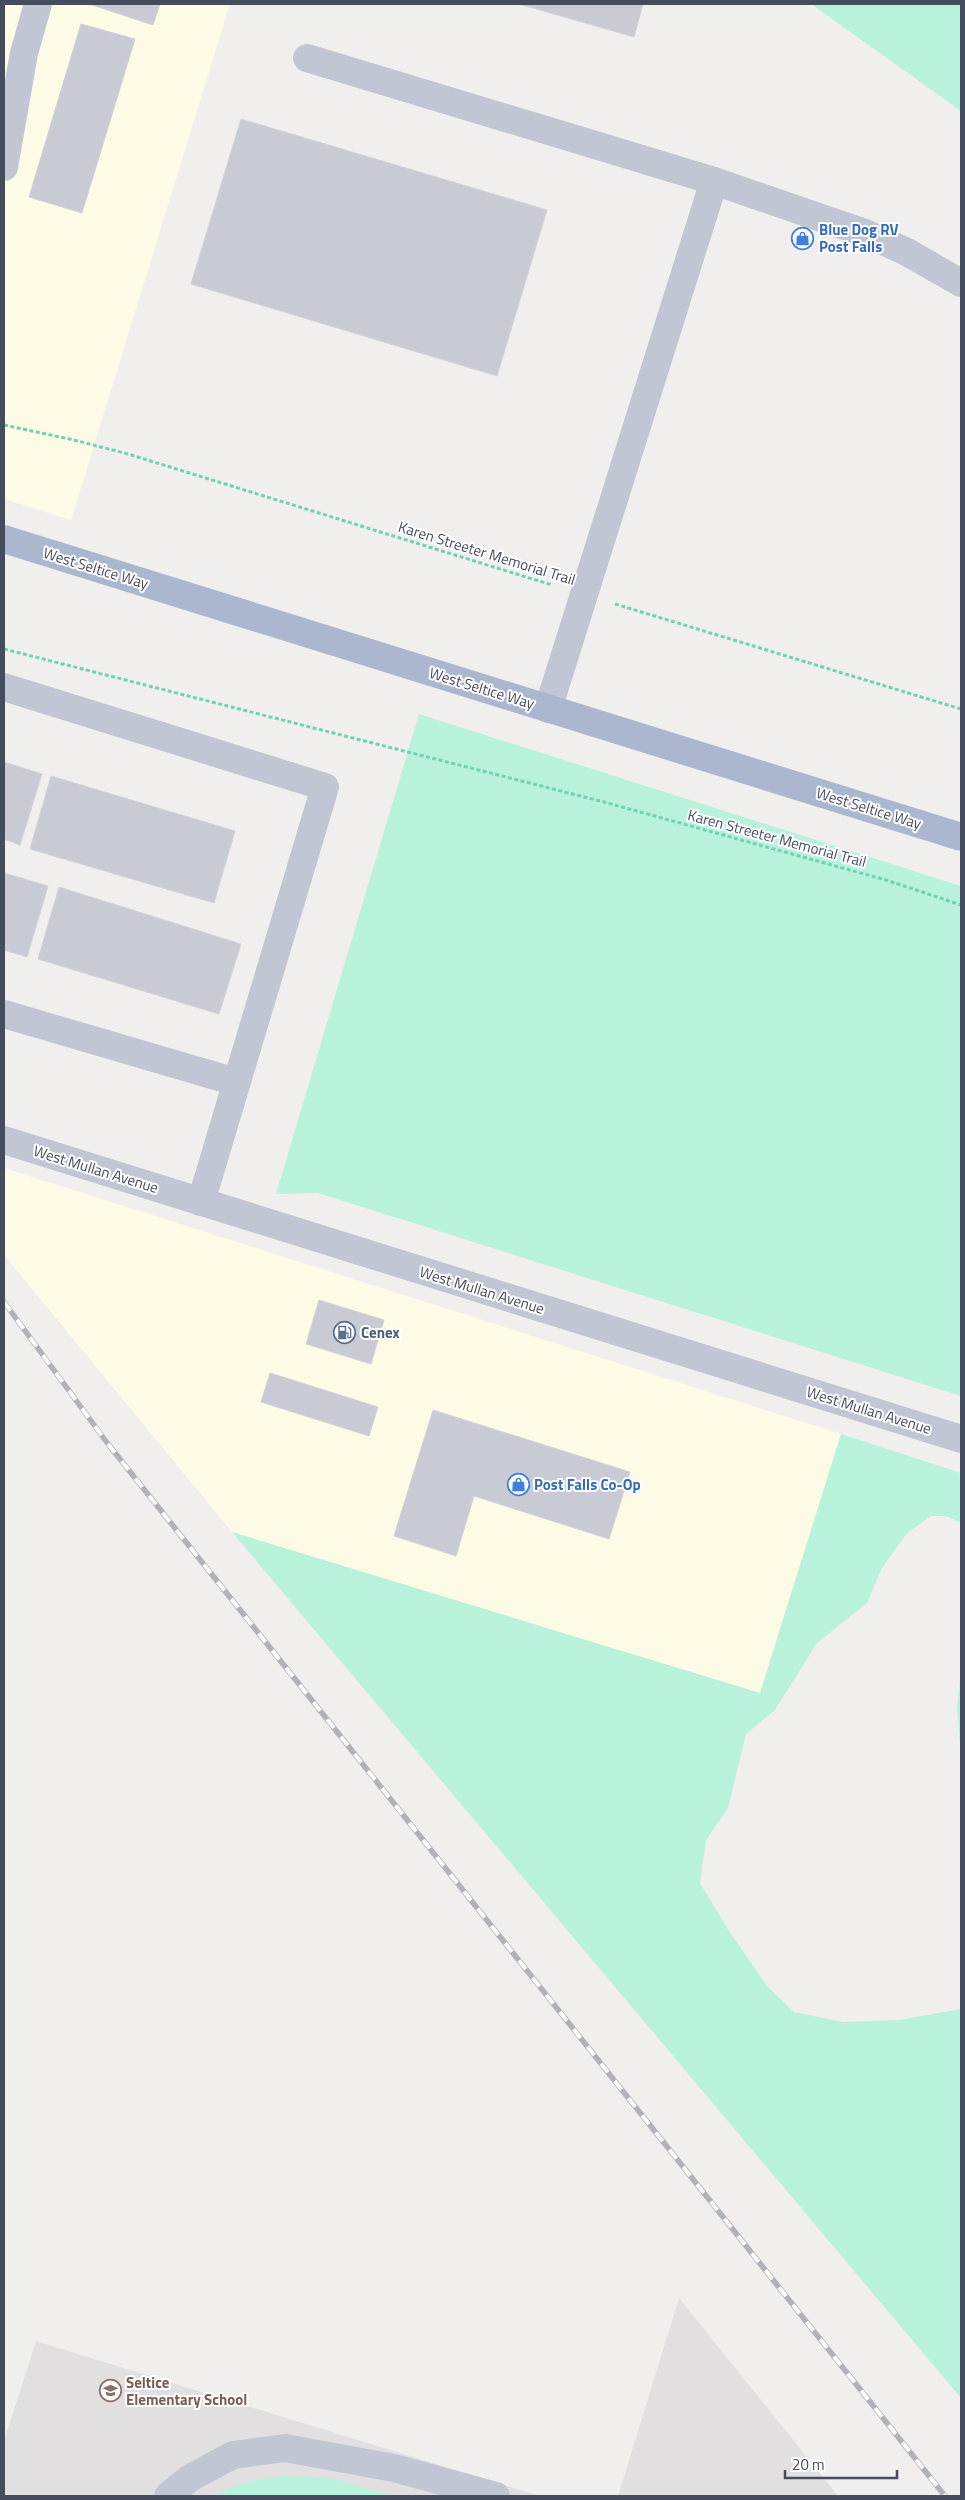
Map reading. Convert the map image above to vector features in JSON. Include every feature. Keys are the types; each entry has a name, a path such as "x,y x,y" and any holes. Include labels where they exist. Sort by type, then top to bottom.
{"main road":[{"name":"West Seltice Way","path":"4,539 961,837"}],"street":[{"path":"4,167 14,46 38,4"},
{"path":"306,58 714,181 865,233 907,252 961,283"},
{"path":"548,709 714,181"},
{"path":"4,687 325,787 201,1202"},
{"path":"4,1014 236,1082"},
{"name":"West Mullan Avenue","path":"4,1140 961,1439"},
{"path":"168,2496 190,2478 233,2455 285,2448 394,2468 496,2496"}],"path":[{"name":"Karen Streeter Memorial Trail","path":"4,426 74,440 128,454 802,663 961,709"},
{"name":"Karen Streeter Memorial Trail","path":"4,649 604,802 886,880 961,905"}],"shaded area":[{"path":"4,4 230,4 71,520 4,499"},
{"path":"4,1168 841,1434 760,1693 232,1532 4,1255"},
{"path":"679,2298 838,2496 618,2496"},
{"name":"Seltice Elementary School","path":"36,2341 540,2496 4,2496 4,2441"}],"green space":[{"path":"811,4 961,4 961,111"},
{"path":"419,714 961,886 961,1396 318,1193 276,1194"},
{"path":"841,1434 961,1473 961,1523 946,1516 931,1516 907,1533 882,1568 867,1603 817,1643 775,1710 746,1734 728,1808 706,1840 700,1883 729,1931 767,1986 794,2012 843,2022 899,2020 961,2009 961,2398 232,1532 760,1693"},
{"path":"961,1674 961,1756 957,1707"},
{"path":"290,2476 331,2478 393,2496 216,2496 233,2487 252,2481"}],"building":[{"path":"89,4 160,4 153,25"},
{"path":"519,4 643,4 634,37"},
{"path":"81,24 135,39 82,213 29,197"},
{"path":"241,119 547,210 497,376 191,284"},
{"path":"4,762 42,774 20,845 4,839"},
{"path":"51,776 235,831 214,903 30,849"},
{"path":"4,873 48,886 27,957 4,950"},
{"path":"59,887 241,944 219,1014 38,959"},
{"name":"Cenex","path":"319,1300 384,1320 371,1364 306,1344"},
{"path":"270,1373 378,1407 369,1436 261,1402"},
{"name":"Post Falls Co-Op","path":"433,1410 630,1472 609,1539 474,1496 456,1556 394,1536"}],"railway":[{"path":"4,1302 108,1444 945,2496"}],"place":[{"name":"Blue Dog RV Post Falls","path":"803,238"},
{"name":"Cenex","path":"345,1332"},
{"name":"Post Falls Co-Op","path":"518,1484"},
{"name":"Seltice Elementary School","path":"110,2391"}]}
